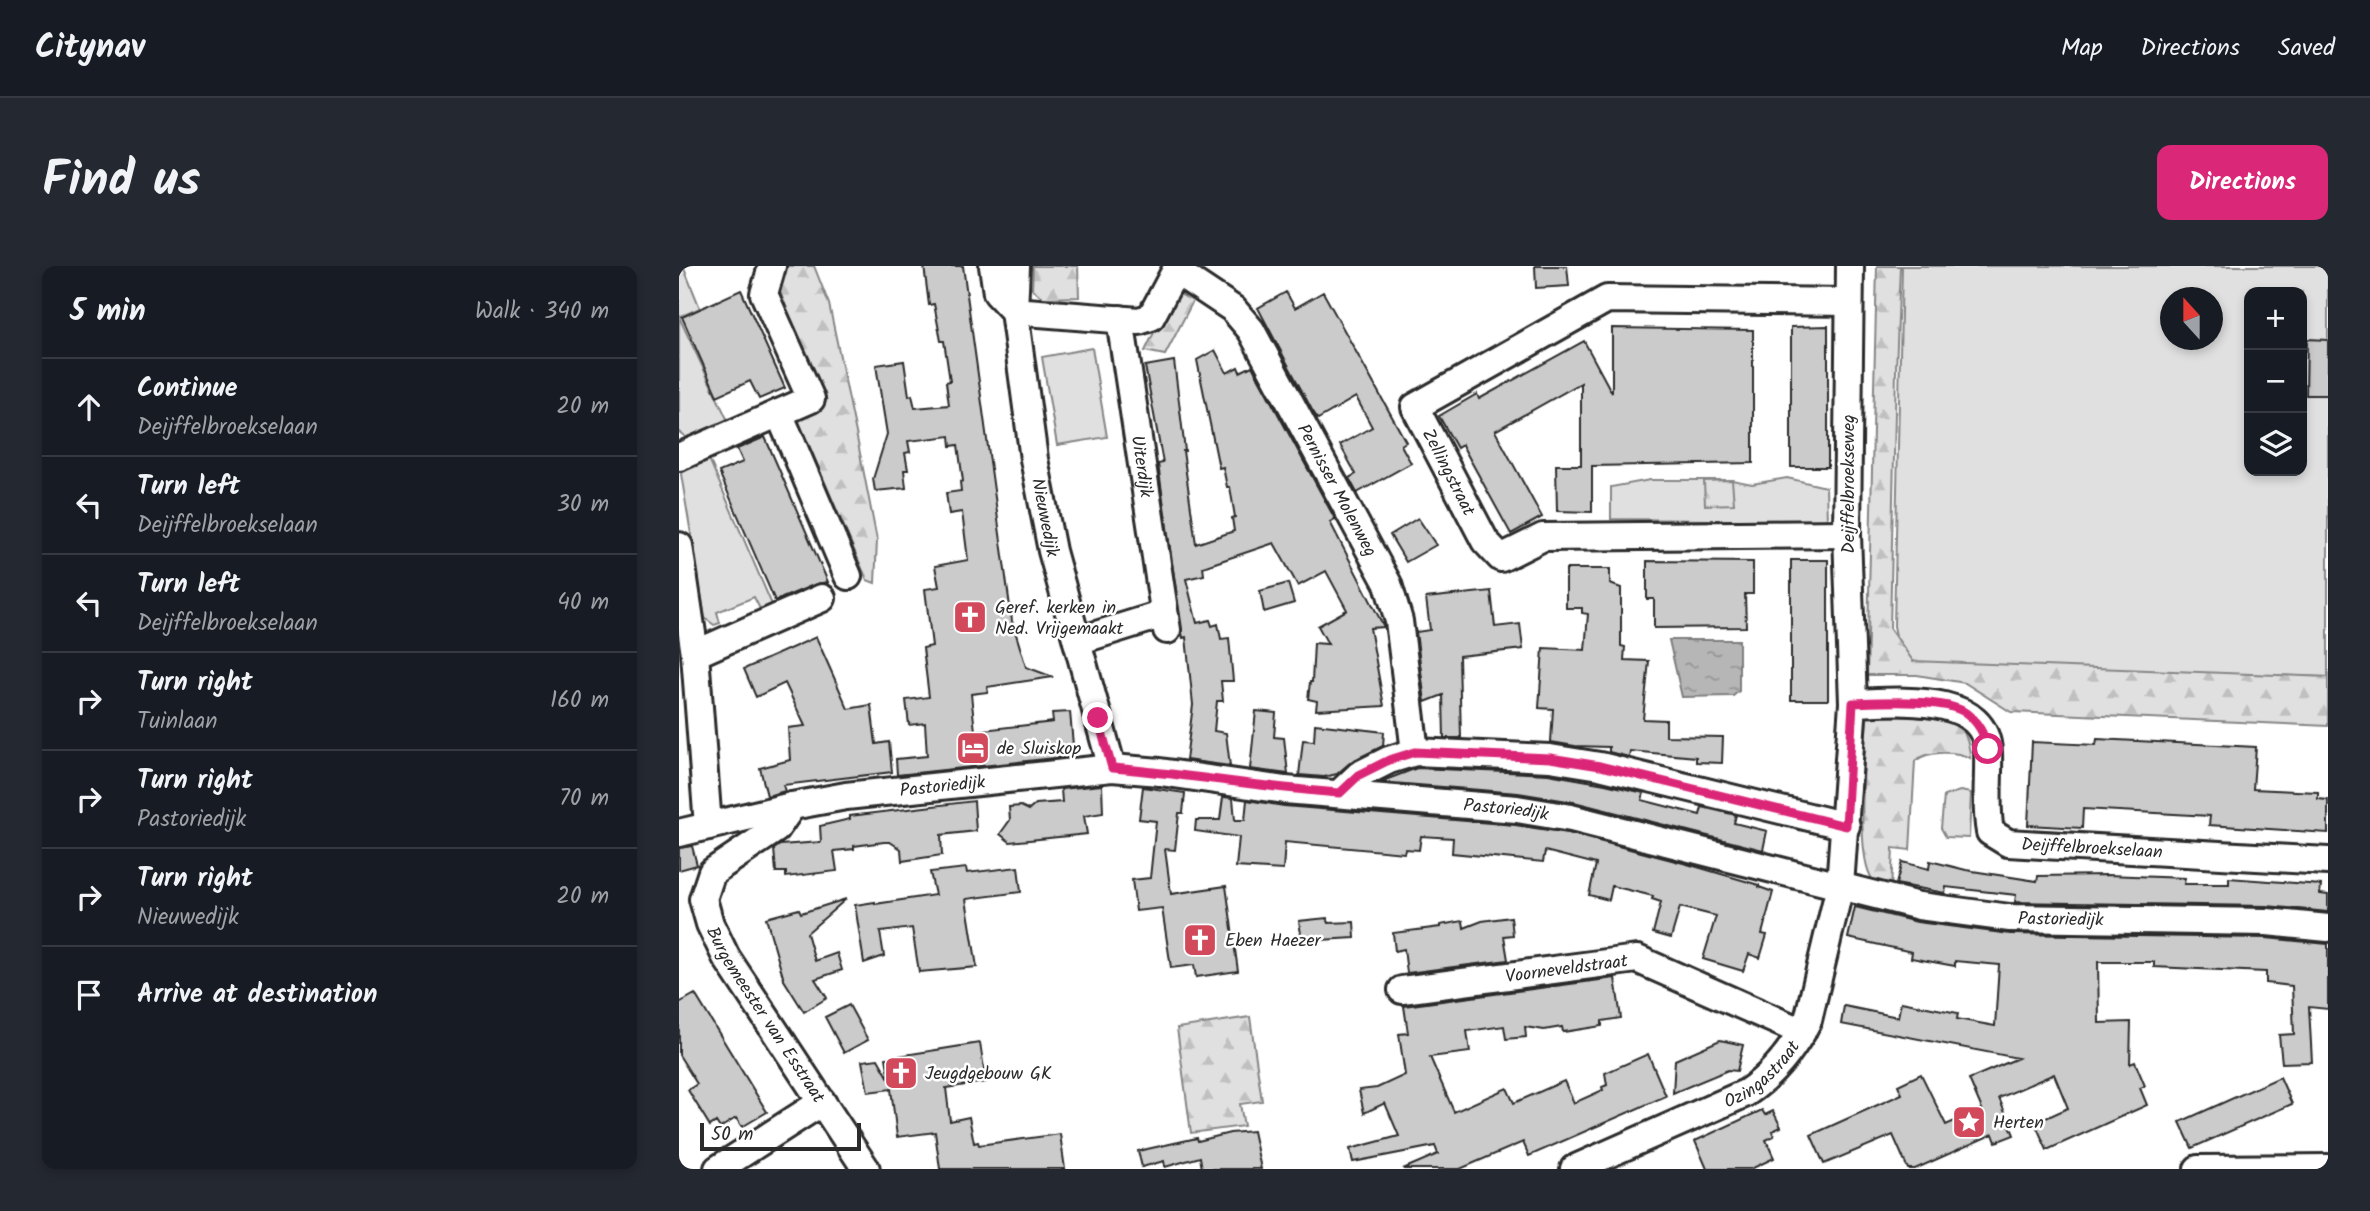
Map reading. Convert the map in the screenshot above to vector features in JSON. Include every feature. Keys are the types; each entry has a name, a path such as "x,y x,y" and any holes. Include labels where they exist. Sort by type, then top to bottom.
{"street":[{"path":"679,457 811,399 764,294 772,266"},
{"name":"Nieuwedijk","path":"993,266 997,292 1014,311 1034,459 1052,551 1112,768"},
{"path":"1016,266 1014,311 1139,321 1151,317 1177,268"},
{"name":"Deijffelbroekseweg","path":"1850,266 1847,534 1853,703"},
{"name":"Pernisser Molenweg","path":"1177,268 1233,309 1251,330 1388,584 1399,621 1415,752"},
{"name":"Zellingstraat","path":"1847,534 1543,537 1501,558 1485,541 1415,407 1607,299 1849,302"},
{"name":"Uiterdijk","path":"1077,641 1165,622 1120,319"},
{"path":"779,413 848,576"},
{"path":"679,546 695,654 708,826"},
{"path":"695,654 822,598"},
{"path":"1840,886 1853,703"},
{"name":"Deijffelbroekselaan","path":"1853,703 1946,705 1964,711 1984,733 1988,749 1986,812 1990,832 2008,843 2328,861"},
{"path":"1340,793 1359,775 1389,760 1415,752 1550,758 1600,766 1846,826"},
{"name":"Pastoriedijk","path":"679,833 846,796 1112,768 1285,790 1517,809 1571,818 1919,906 2010,918 2267,922 2328,928"},
{"name":"Burgemeester van Esstraat","path":"792,806 776,830 712,872 703,899 710,924 726,957 866,1169"},
{"name":"Ozingastraat","path":"1574,1169 1601,1163 1746,1093 1763,1081 1786,1056 1808,1020 1840,886"},
{"name":"Voorneveldstraat","path":"1402,990 1637,959 1802,1032"},
{"path":"718,1169 822,1102"},
{"path":"2198,1169 2328,1168"}],"green space":[{"path":"679,266 683,266 700,308 679,317"},
{"path":"781,266 814,266 829,304 877,540 875,583 867,580 798,420 805,413 823,405 773,291"},
{"path":"1033,266 1078,266 1079,297 1043,298 1032,289"},
{"path":"1877,266 1900,266 1890,628 1913,661 2328,677 2328,726 2011,712 1965,683 1917,675 1867,675"},
{"path":"1902,266 2328,266 2328,677 1915,664 1898,646 1894,626"},
{"path":"1174,291 1193,301 1165,355 1145,351"},
{"path":"679,317 729,423 690,440 679,432"},
{"path":"1092,348 1107,437 1057,445 1042,357"},
{"path":"707,454 773,607 761,611 754,597 717,612 720,623 714,625 705,618 681,474 686,461"},
{"path":"1787,478 1826,487 1827,521 1611,519 1611,487 1650,480 1732,480 1752,484"},
{"path":"1732,480 1734,504 1705,505 1704,481"},
{"path":"1867,716 1918,717 1945,722 1963,732 1970,752 1970,758 1943,753 1921,757 1915,761 1910,850 1893,848 1891,891 1879,885 1870,875 1863,843"},
{"path":"1960,791 1971,793 1969,838 1946,837 1941,828 1944,796"},
{"path":"1250,1017 1262,1101 1240,1104 1244,1126 1191,1133 1177,1028"}],"water":[{"path":"1669,640 1739,640 1739,691 1733,696 1682,697"}],"building":[{"path":"924,266 963,266 1012,621 1026,667 1053,677 987,687 988,692 971,694 975,731 1053,722 1052,713 1070,712 1074,756 897,775 896,759 927,756 925,723 909,725 906,700 929,697 923,648 932,646 925,589 939,587 935,566 968,560 962,512 949,514 946,493 961,491 960,482 963,481 958,445 951,446 950,436 908,441 910,452 905,453 908,470 904,470 906,488 875,491 873,479 887,434 876,365 904,361 909,396 912,395 915,408 949,405 946,382 950,381 944,341 941,341 934,304 929,305"},
{"path":"1535,266 1567,266 1569,286 1536,288"},
{"path":"741,290 785,388 759,399 750,381 717,396 682,317"},
{"path":"1286,292 1295,308 1323,292 1406,442 1401,445 1411,463 1357,493 1349,478 1356,474 1340,445 1372,427 1356,397 1318,419 1312,410 1258,308"},
{"path":"1828,326 1828,467 1791,467 1791,327"},
{"path":"1612,328 1753,330 1753,463 1592,466 1592,512 1557,511 1556,465 1581,465 1581,383 1495,431 1542,517 1511,534 1462,445 1457,448 1439,416 1477,394 1479,399 1584,341 1612,393"},
{"path":"2307,339 2328,340 2328,395 2307,395"},
{"path":"1215,350 1227,373 1238,367 1240,372 1252,366 1335,519 1330,522 1384,627 1370,628 1384,706 1316,710 1317,701 1308,699 1312,682 1314,643 1328,644 1318,626 1347,610 1326,571 1298,586 1274,543 1203,567 1204,575 1186,579 1197,623 1210,620 1212,626 1218,624 1221,639 1229,638 1233,681 1221,681 1223,701 1217,701 1214,731 1226,733 1230,766 1186,760 1193,705 1186,637 1183,638 1182,633 1158,464 1163,463 1145,366 1174,361 1196,544 1234,531 1232,518 1235,517 1230,487 1227,487 1223,467 1219,468 1197,360"},
{"path":"765,437 828,582 816,584 775,601 719,472 743,462 737,449"},
{"path":"1418,518 1436,545 1406,562 1390,535"},
{"path":"1791,560 1828,560 1828,700 1791,700"},
{"path":"1647,561 1753,562 1753,594 1745,594 1746,627 1654,628 1654,599 1647,599"},
{"path":"1566,569 1610,569 1610,584 1621,588 1621,646 1625,647 1624,660 1649,661 1643,719 1666,720 1666,736 1723,737 1722,763 1696,762 1696,757 1630,751 1629,757 1609,752 1609,747 1551,742 1553,709 1539,708 1543,648 1585,650 1588,614 1582,613 1582,608 1566,608"},
{"path":"1288,583 1294,603 1264,612 1260,591"},
{"path":"1491,591 1495,627 1520,624 1523,649 1459,656 1461,738 1444,738 1443,695 1425,702 1416,632 1430,630 1426,598"},
{"path":"816,637 848,709 871,705 876,744 889,742 892,772 783,785 785,791 767,796 760,768 790,760 788,728 805,726 785,683 756,697 744,669"},
{"path":"1256,711 1276,713 1274,737 1284,738 1288,774 1250,769"},
{"path":"1315,724 1384,732 1383,746 1352,761 1337,774 1324,777 1299,775 1303,740 1314,741"},
{"path":"2097,739 2256,747 2253,789 2318,792 2318,799 2328,800 2328,833 2209,825 2210,816 2083,809 2082,828 2028,825 2032,742 2096,745"},
{"path":"1417,768 1548,774 1605,784 1644,793 1642,800 1700,815 1702,807 1736,815 1734,823 1767,831 1763,850 1574,802 1518,793 1380,782"},
{"path":"1102,785 1103,813 1084,816 1087,834 1010,842 1000,834 1010,820 1009,807 1021,806 1029,810 1036,804 1062,802 1061,789"},
{"path":"1143,787 1185,793 1183,813 1179,813 1175,850 1165,849 1171,894 1226,886 1238,971 1196,977 1194,965 1171,968 1162,908 1136,911 1132,880 1150,878 1156,821 1139,819"},
{"path":"1223,797 1233,798 1235,820 1245,820 1247,800 1284,806 1515,825 1568,833 1687,864 1759,885 1773,892 1762,934 1767,935 1760,958 1749,954 1743,971 1703,959 1716,916 1680,907 1671,938 1653,933 1661,902 1652,899 1653,896 1612,886 1609,900 1589,895 1596,864 1545,851 1543,862 1452,853 1453,838 1421,836 1419,850 1405,849 1404,853 1285,842 1283,870 1236,867 1239,837 1195,831 1196,820 1220,820"},
{"path":"974,801 976,831 941,835 942,855 902,861 901,849 890,842 884,842 834,851 837,871 786,877 786,872 776,872 774,849 780,845 821,842 820,826 850,819 850,816"},
{"path":"692,846 697,865 679,870 679,848"},
{"path":"1930,861 1966,870 2037,881 2038,876 2107,875 2185,878 2184,884 2229,884 2229,878 2321,885 2320,894 2328,895 2328,912 2267,906 2015,902 2016,895 1946,887 1945,893 1896,884 1902,862 1929,869"},
{"path":"1018,867 1021,892 966,899 977,967 919,972 912,928 880,932 884,956 864,963 855,905 935,895 930,872 966,868 967,873"},
{"path":"846,899 807,933 815,961 837,953 842,970 815,979 827,998 804,1012 784,980 766,918 799,909 801,913"},
{"path":"1855,907 1917,922 2010,934 2266,938 2328,944 2328,1009 2309,1007 2312,1062 2282,1063 2279,1035 2294,1034 2292,986 2266,983 2266,972 2154,967 2154,962 2098,962 2099,1023 2131,1022 2130,1064 2135,1062 2145,1086 2140,1088 2147,1105 2047,1150 2035,1123 2068,1108 2054,1074 1999,1098 2014,1135 1996,1142 1993,1134 1915,1169 1908,1169 1893,1135 1824,1164 1811,1135 1902,1094 1898,1085 1921,1074 1946,1125 1982,1109 1969,1079 2018,1058 1841,1024 1844,1006 1898,1017 1901,1002 1958,1013 1957,1019 1995,1026 1999,965 1955,961 1955,966 1911,958 1912,952 1848,938"},
{"path":"1511,917 1513,935 1504,936 1508,960 1407,973 1404,949 1395,951 1393,933 1463,921 1464,928 1482,921"},
{"path":"1327,918 1328,923 1354,922 1355,938 1302,941 1299,921"},
{"path":"1615,978 1621,1018 1602,1021 1602,1026 1563,1032 1562,1027 1544,1030 1525,1027 1526,1037 1506,1039 1504,1026 1467,1031 1470,1052 1430,1057 1454,1112 1507,1088 1514,1103 1564,1081 1574,1103 1603,1090 1602,1087 1607,1085 1605,1073 1648,1054 1666,1096 1529,1156 1523,1142 1460,1169 1403,1169 1438,1154 1435,1146 1353,1162 1350,1149 1399,1136 1385,1103 1364,1113 1359,1090 1377,1088 1405,1075 1399,1034 1408,1033 1404,1006"},
{"path":"695,994 767,1112 742,1127 736,1118 720,1128 716,1122 710,1126 688,1090 697,1084 679,1055 679,1003"},
{"path":"849,1005 868,1040 844,1053 825,1017"},
{"path":"1720,1040 1743,1045 1737,1071 1728,1070 1673,1093 1675,1060"},
{"path":"980,1043 986,1082 946,1088 950,1121 969,1117 974,1143 978,1142 979,1145 1060,1134 1065,1169 940,1169 935,1132 897,1137 891,1089 868,1092 862,1061 878,1059 890,1080 886,1058"},
{"path":"2280,1077 2292,1104 2192,1148 2180,1122"},
{"path":"1762,1110 1765,1115 1773,1111 1781,1127 1772,1131 1774,1136 1766,1140 1774,1158 1751,1169 1707,1169 1695,1141"},
{"path":"1253,1131 1261,1169 1202,1169 1200,1157 1165,1167 1164,1161 1142,1167 1138,1151 1197,1138 1198,1141 1230,1133"}],"place":[{"name":"Geref. kerken in Ned. Vrijgemaakt","path":"970,617"},
{"name":"de Sluiskop","path":"973,748"},
{"name":"Eben Haezer","path":"1200,940"},
{"name":"Jeugdgebouw GK","path":"901,1073"},
{"name":"Herten","path":"1969,1122"}],"route":[{"path":"1098,718 1112,768 1285,790 1340,793 1359,775 1389,760 1415,752 1550,758 1600,766 1846,826 1853,703 1946,705 1964,711 1984,733 1988,749"}]}
